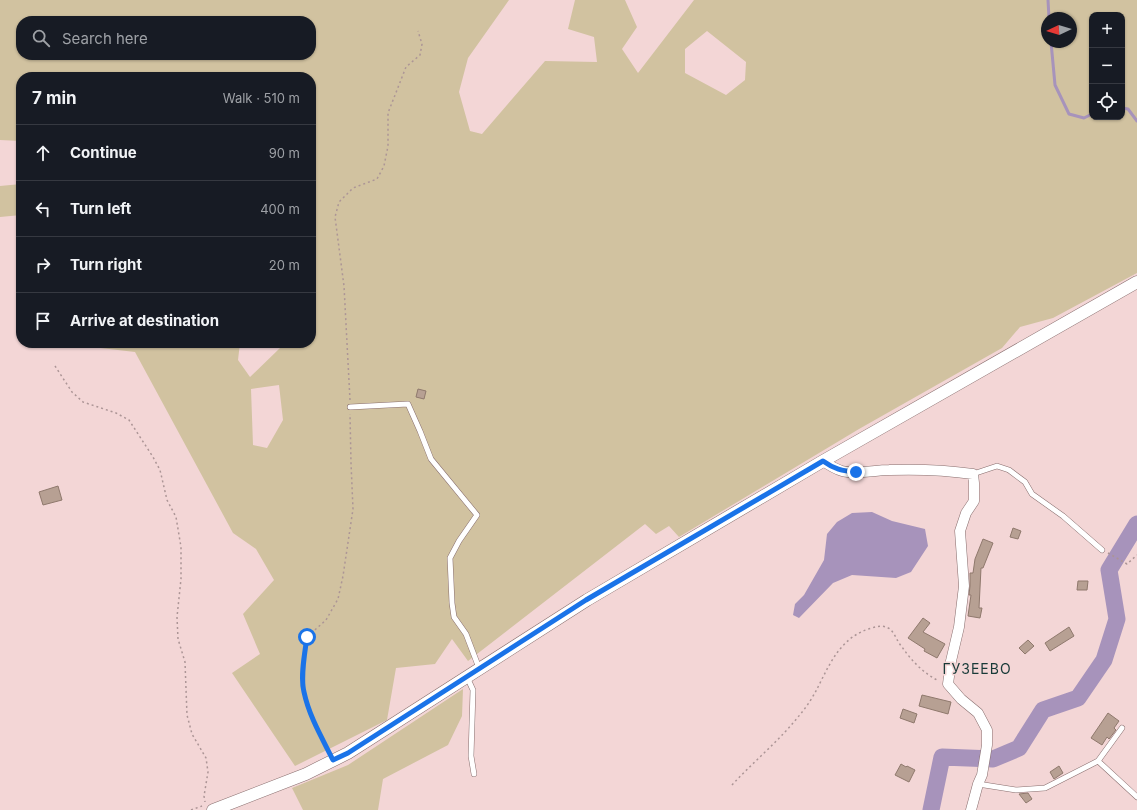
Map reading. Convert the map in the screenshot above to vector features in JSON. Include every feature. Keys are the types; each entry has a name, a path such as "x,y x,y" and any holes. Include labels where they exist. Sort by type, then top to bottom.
{"street":[{"path":"209,808 306,774 348,753 586,600 823,461 1137,282"},
{"path":"823,461 843,471 947,470 973,474 974,501 966,513 960,531 964,586 959,627 951,661 948,684 961,699 978,713 987,730 987,745 980,779 971,810"}],"lane":[{"path":"350,407 408,404 431,459 477,515 459,541 450,558 454,616 466,634 480,669"},
{"path":"973,474 997,466 1009,470 1024,482 1032,494 1063,516 1102,550"},
{"path":"467,677 473,690 471,756 474,774"},
{"path":"980,779 1016,790 1045,788 1098,761 1122,728"},
{"path":"1098,761 1137,796"}],"path":[{"path":"333,760 314,722 303,691 303,672 307,637 326,620 338,599 353,509 344,286 335,217 340,202 352,188 377,179 384,166 388,146 388,113 406,67 420,56 422,44 418,31"},
{"path":"55,366 72,392 83,402 116,413 129,420 160,470 167,500 176,517 181,546 182,579 177,617 178,639 185,662 188,715 192,734 206,758 208,772 204,796 209,808"},
{"path":"1102,550 1127,564 1137,555"},
{"path":"732,785 789,728 810,700 829,665 841,648 850,638 862,631 877,626 887,627 920,668 937,681 948,684"}],"shaded area":[{"path":"0,0 509,0 468,58 459,92 470,131 482,134 545,61 597,62 594,37 568,29 575,0 625,0 637,27 622,49 638,73 694,0 1137,0 1137,273 1053,318 1020,327 1002,348 859,429 679,537 669,526 656,534 645,524 468,661 452,639 435,664 396,668 387,720 295,766 232,673 260,654 243,614 274,580 256,549 233,533 135,352 101,348 239,348 238,360 250,377 280,348 316,348 316,72 16,72 16,141 0,140","holes":["707,31 746,62 745,80 726,95 685,73 685,49","279,385 283,420 267,448 253,445 251,389"]},
{"path":"16,184 16,215 0,217 0,186"},
{"path":"872,512 892,521 925,529 928,546 911,572 896,578 852,575 833,583 799,618 793,615 795,604 804,595 824,560 827,534 837,522 852,513"},
{"path":"463,689 462,716 448,745 383,779 378,810 303,810 292,788 348,765"}],"building":[{"path":"418,389 426,391 424,399 416,397"},
{"path":"58,486 62,500 43,505 39,492"},
{"path":"1013,528 1021,531 1018,539 1010,537"},
{"path":"983,539 993,543 983,568 981,568 979,608 982,608 980,618 968,616 971,595 969,595 970,573 973,573 975,559"},
{"path":"1078,581 1088,581 1087,590 1077,590"},
{"path":"923,618 930,623 923,632 945,644 937,658 924,651 925,649 908,638"},
{"path":"1069,627 1074,636 1050,651 1045,643"},
{"path":"1028,640 1034,646 1025,654 1019,648"},
{"path":"922,695 951,702 948,714 919,706"},
{"path":"903,709 917,714 914,723 900,718"},
{"path":"1108,713 1119,721 1114,728 1116,730 1109,739 1107,737 1102,745 1091,738"},
{"path":"901,764 915,770 909,782 895,775"},
{"path":"1059,766 1063,773 1054,779 1050,772"},
{"path":"1028,793 1032,799 1026,803 1019,794"}],"waterway":[{"path":"1048,0 1049,12"},
{"path":"1052,48 1055,85 1069,114 1084,118 1089,116"},
{"path":"1125,108 1128,109 1137,121"},
{"path":"931,810 942,757 993,759 1019,748 1043,710 1078,698 1104,660 1117,619 1109,570 1137,524"}],"district":[{"name":"ГУЗЕЕВО","path":"977,669"}],"route":[{"path":"307,637 303,672 303,691 314,722 333,760 348,753 586,600 823,461 843,471 856,472"}]}
